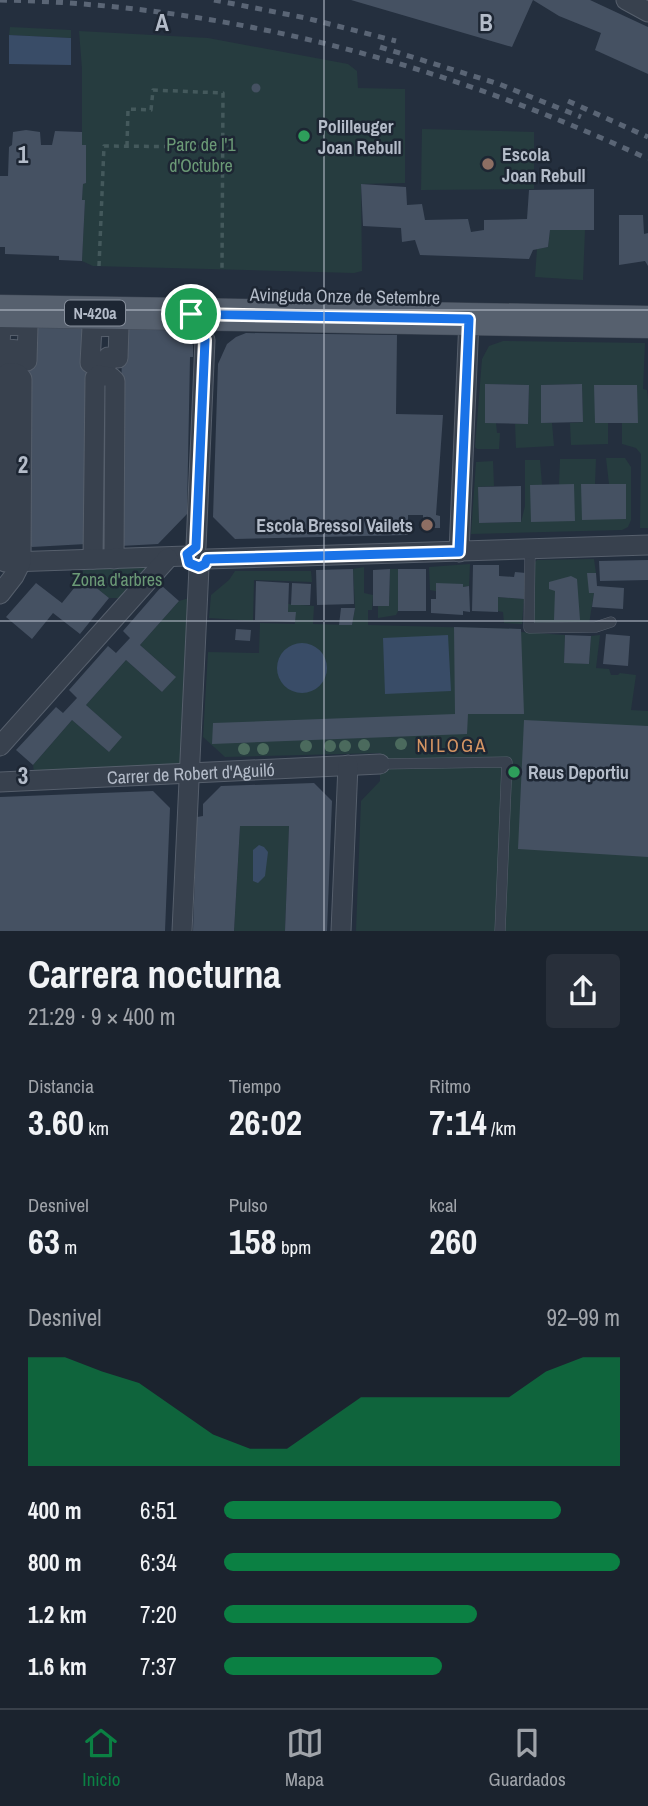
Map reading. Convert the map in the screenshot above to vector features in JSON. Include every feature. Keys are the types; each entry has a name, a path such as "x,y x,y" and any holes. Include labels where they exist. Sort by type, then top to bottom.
{"main road":[{"name":"Avinguda Onze de Setembre","path":"0,291 648,301"},
{"name":"Avinguda Onze de Setembre","path":"0,312 198,327 227,315 648,322"}],"street":[{"path":"626,0 648,12"},
{"path":"459,552 469,319"},
{"path":"0,346 1,325 28,326 27,361 18,362 18,350 7,349 7,363 0,363"},
{"path":"182,931 189,773 191,557 198,327"},
{"path":"0,594 14,576 8,562 4,377 14,372 22,379 8,562"},
{"path":"93,559 95,378 99,375 111,377 115,381 114,559"},
{"path":"8,562 648,545"},
{"path":"0,746 191,557"},
{"name":"Carrer de Robert d'Aguiló","path":"0,782 380,764"},
{"path":"341,931 348,765"}],"lane":[{"path":"530,549 529,628 596,627 611,622"},
{"path":"380,764 507,762 500,931"}],"path":[{"path":"127,146 128,109 152,110 153,90 223,93 222,270"},
{"path":"99,266 104,146 222,147"}],"green space":[{"path":"10,27 71,30 71,38 9,35"},
{"name":"Parc de l'1 d'Octubre","path":"79,31 208,38 348,64 357,71 358,88 405,89 405,183 361,184 362,271 354,273 93,266 82,261 85,200 82,200 83,184 86,182 86,146 82,145"},
{"path":"422,129 534,132 534,189 421,190"},
{"path":"550,230 585,230 583,280 535,277 537,249 548,247"},
{"path":"503,341 645,343 643,389 647,390 648,399 648,528 640,528 641,454 636,448 622,444 622,423 638,423 595,386 595,423 608,423 608,444 571,445 570,423 583,422 582,384 541,385 541,423 552,423 554,446 516,448 515,424 528,424 529,385 486,384 485,423 496,423 497,433 500,433 499,449 475,447 482,359 489,346"},
{"path":"606,458 625,458 631,467 631,520 628,527 622,530 471,534 476,462 493,461 494,486 478,487 479,523 521,522 525,506 525,460 540,460 542,485 559,485 560,459 596,459 595,484 582,519 626,519 626,484 609,484"},
{"name":"Zona d'arbres","path":"168,558 131,598 109,598 83,577 83,560"},
{"path":"594,559 596,573 588,573 594,593 589,624 534,623 535,562"},
{"path":"470,564 469,586 436,584 436,591 430,590 429,567"},
{"name":"Reus Deportiu","path":"364,567 364,593 373,595 372,610 368,610 368,625 521,629 521,632 565,635 564,662 589,664 591,636 600,635 596,668 609,669 611,675 636,675 631,710 648,711 648,931 356,931 361,801 380,781 380,753 225,757 203,737 208,652 259,653 260,623 295,624 295,613 288,612 288,604 314,606 313,624 352,625 355,608 353,569"},
{"path":"390,569 398,569 398,611 396,615 378,618 378,606 389,606"},
{"path":"235,571 311,571 312,582 254,580 253,621 209,618 211,595 229,580"},
{"path":"196,596 189,773 35,781 33,765 72,720 108,751 121,737 86,705 126,660 162,692 175,676 140,645 179,601"},
{"path":"498,597 524,599 522,624 504,623 503,612 498,611"},
{"path":"240,826 289,826 285,931 234,931"}],"water":[{"path":"9,35 71,38 71,65 9,64"},
{"path":"448,635 451,691 385,694 383,638"},
{"path":"302,643 320,650 327,668 320,686 302,693 284,686 277,668 284,650"},
{"path":"259,845 268,852 265,876 258,883 253,881 253,850"}],"building":[{"path":"351,0 533,0 512,47"},
{"path":"533,0 590,0 648,27 648,74 595,50 601,33 559,16"},
{"path":"256,83 261,88 256,93 251,88"},
{"path":"55,131 82,132 82,145 86,145 86,183 83,184 82,200 85,200 82,261 59,260 59,256 5,254 5,247 0,247 0,176 8,176 9,147 12,145 13,132 40,132 41,145 52,145"},
{"path":"361,184 406,187 407,205 422,204 425,220 468,219 471,232 484,230 484,220 527,219 529,190 594,189 594,230 550,230 548,247 533,250 529,259 420,255 415,240 402,242 401,228 363,226"},
{"path":"619,215 643,215 644,234 648,233 648,266 645,261 619,265"},
{"path":"29,324 90,324 86,544 32,547 27,542"},
{"path":"122,325 179,329 193,345 193,357 190,357 187,514 158,544 120,546"},
{"path":"246,333 397,335 396,414 443,415 436,515 440,516 440,528 423,528 423,515 408,515 408,535 235,539 213,517 218,364 227,344"},
{"path":"485,384 529,385 528,424 485,423"},
{"path":"582,384 583,422 541,423 541,385"},
{"path":"594,385 637,385 638,423 595,423"},
{"path":"574,484 575,521 531,522 530,485"},
{"path":"581,484 626,484 626,519 582,520"},
{"path":"521,486 521,522 479,523 478,487"},
{"path":"648,560 648,580 600,581 599,561"},
{"path":"473,565 499,565 499,576 514,577 515,572 526,573 524,599 498,597 498,612 472,611"},
{"path":"353,569 354,604 317,605 316,570"},
{"path":"390,569 389,606 373,606 373,570"},
{"path":"398,569 426,569 426,611 398,611"},
{"path":"587,573 596,573 597,586 624,588 623,609 592,607 594,593 589,593"},
{"path":"571,576 577,579 580,620 554,620 555,591 549,589 549,582"},
{"path":"83,577 109,598 80,634 53,613 32,639 6,617 36,583 62,603"},
{"path":"256,581 289,583 288,612 296,612 295,622 255,620"},
{"path":"292,583 311,584 310,605 291,605"},
{"path":"436,583 469,586 470,612 463,611 463,615 431,613 431,599 436,599"},
{"path":"162,586 179,601 140,645 176,677 162,692 126,660 86,705 122,737 109,752 72,720 33,765 16,750 56,707 63,713 77,698 69,690 108,646 116,653 130,638 123,631"},
{"path":"341,608 355,608 352,625 339,625"},
{"path":"454,627 521,629 524,714 468,714 467,734 212,744 213,723 455,714"},
{"path":"236,629 251,630 250,641 235,640"},
{"path":"606,634 630,636 628,666 603,664"},
{"path":"565,635 591,636 589,664 564,663"},
{"path":"524,720 648,726 648,857 518,849"},
{"path":"314,783 332,801 327,931 285,931 289,826 240,826 234,931 193,931 197,817 203,816 203,804 221,786"},
{"path":"153,791 170,808 165,931 0,931 0,797"}],"railway":[{"path":"0,0 84,4 168,13 332,45 493,95 648,159"},
{"path":"214,0 306,18 396,41"},
{"path":"380,47 499,84 581,117"},
{"path":"568,101 648,137"}],"place":[{"name":"Polilleuger Joan Rebull","path":"304,136"},
{"name":"Escola Joan Rebull","path":"488,164"},
{"name":"Escola Bressol Vailets","path":"427,525"},
{"name":"Reus Deportiu","path":"514,772"}],"district":[{"name":"NILOGA","path":"452,745"}],"route":[{"path":"191,314 469,319 459,552 207,559 202,566 192,566 187,560 187,554 191,548 196,547 205,340 191,314"}]}
